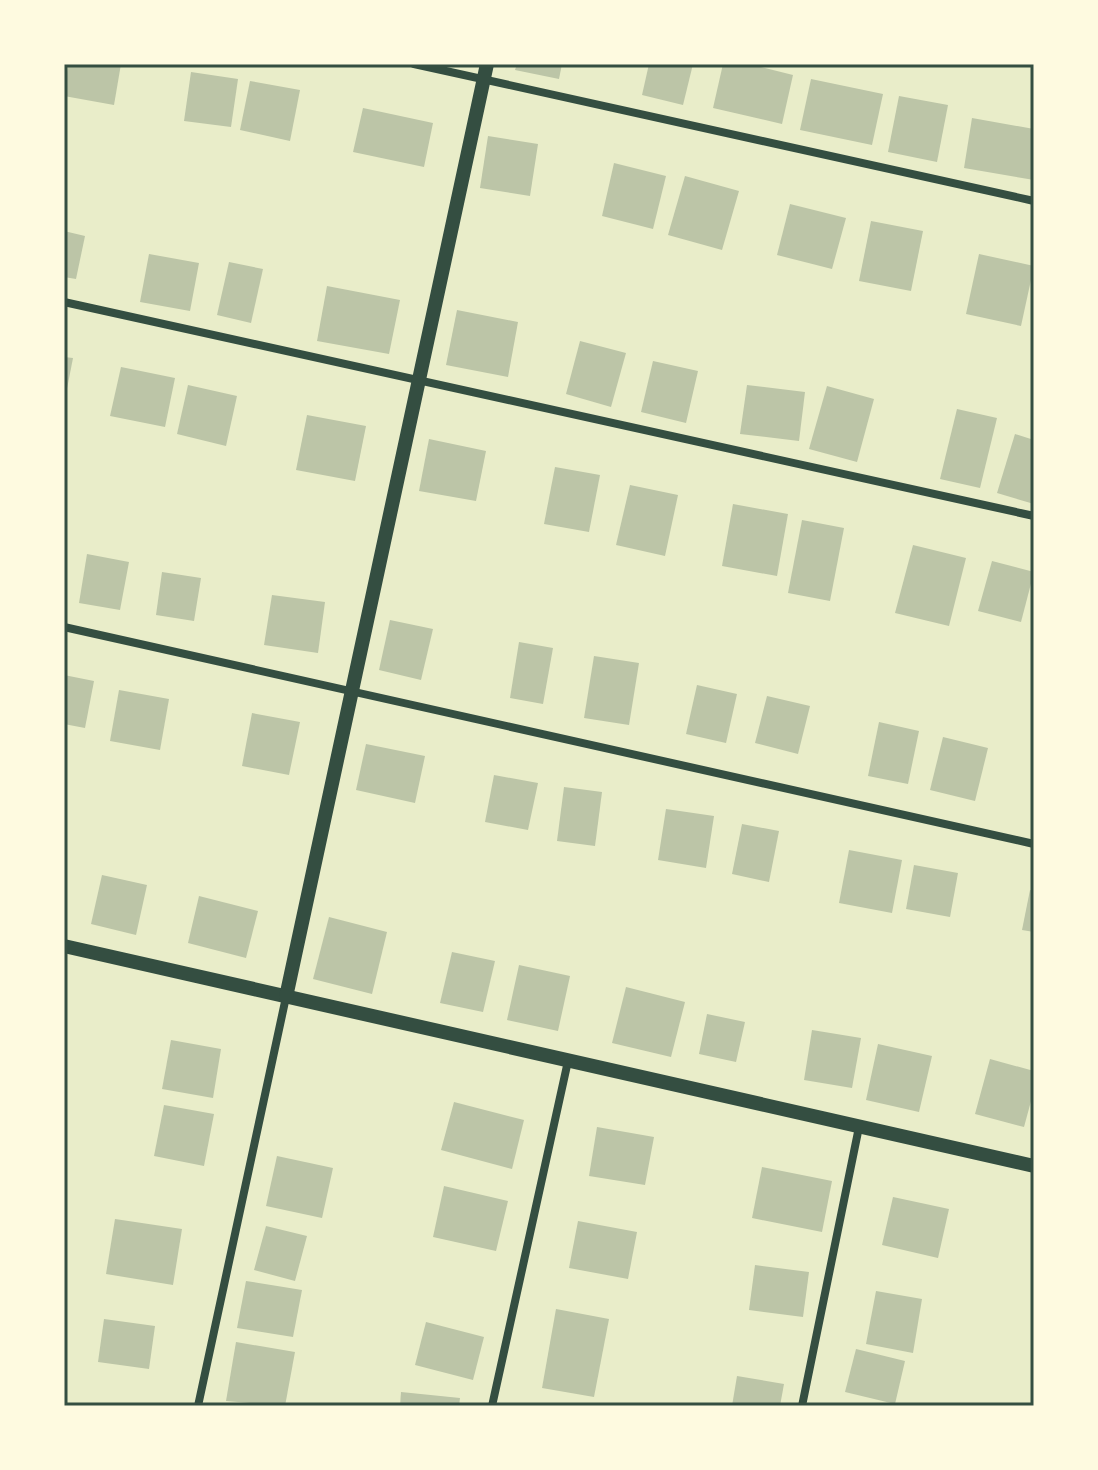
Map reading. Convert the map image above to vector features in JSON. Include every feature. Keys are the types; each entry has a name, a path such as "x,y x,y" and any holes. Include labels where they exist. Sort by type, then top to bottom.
{"street":[{"path":"414,64 1034,201"},
{"path":"198,1406 487,64"},
{"path":"64,302 417,383 1034,516"},
{"path":"64,627 1034,844"},
{"path":"64,946 1034,1166"},
{"path":"492,1406 568,1061"},
{"path":"802,1406 859,1127"}],"building":[{"path":"68,64 121,64 114,105 64,96"},
{"path":"517,64 562,64 559,79 515,70"},
{"path":"649,64 693,64 683,105 642,95"},
{"path":"723,64 749,64 793,75 782,124 713,108"},
{"path":"191,72 238,79 231,127 184,121"},
{"path":"811,79 883,94 872,145 800,130"},
{"path":"250,81 300,90 290,141 240,130"},
{"path":"899,96 948,105 937,162 888,152"},
{"path":"363,108 433,123 424,167 353,152"},
{"path":"972,118 1034,129 1034,180 964,168"},
{"path":"488,136 538,144 530,196 480,188"},
{"path":"614,163 666,176 653,229 602,216"},
{"path":"685,176 739,191 722,250 668,235"},
{"path":"790,204 846,218 832,269 777,255"},
{"path":"871,221 923,231 911,291 859,281"},
{"path":"64,231 85,236 76,279 64,277"},
{"path":"149,254 199,263 190,311 140,302"},
{"path":"979,254 1034,266 1021,326 966,314"},
{"path":"229,262 263,269 251,323 217,315"},
{"path":"327,286 400,300 389,354 317,341"},
{"path":"457,310 518,322 508,377 446,365"},
{"path":"580,341 626,353 611,407 566,394"},
{"path":"64,357 73,358 65,399 64,399"},
{"path":"653,361 698,371 686,423 641,412"},
{"path":"121,367 175,378 165,427 110,416"},
{"path":"188,385 237,396 226,446 177,434"},
{"path":"747,385 805,392 799,441 740,434"},
{"path":"827,386 874,399 857,462 809,449"},
{"path":"957,409 997,418 980,488 940,479"},
{"path":"307,415 366,426 355,481 296,470"},
{"path":"1015,434 1034,440 1034,504 997,493"},
{"path":"429,439 486,451 476,501 419,491"},
{"path":"555,467 600,475 589,532 544,524"},
{"path":"630,485 678,495 665,556 616,545"},
{"path":"733,504 788,514 777,576 722,566"},
{"path":"802,520 844,528 830,601 788,593"},
{"path":"913,545 966,558 949,626 895,613"},
{"path":"87,554 129,562 120,610 79,603"},
{"path":"992,561 1034,572 1021,622 978,611"},
{"path":"162,572 201,578 194,621 156,615"},
{"path":"272,595 325,602 318,653 264,645"},
{"path":"390,620 433,629 421,680 379,670"},
{"path":"519,642 553,648 543,704 510,698"},
{"path":"594,656 639,663 629,725 584,718"},
{"path":"64,675 94,681 85,728 64,724"},
{"path":"697,685 737,694 726,743 686,734"},
{"path":"119,690 169,699 160,750 110,741"},
{"path":"767,696 810,706 798,754 755,743"},
{"path":"252,713 300,722 289,775 242,766"},
{"path":"879,722 919,731 908,784 868,776"},
{"path":"943,737 988,748 975,801 930,790"},
{"path":"366,744 425,756 415,803 356,790"},
{"path":"494,775 538,783 528,830 485,822"},
{"path":"564,787 602,792 595,846 557,841"},
{"path":"666,809 714,816 706,868 658,860"},
{"path":"742,824 779,831 769,882 732,874"},
{"path":"849,850 902,860 892,913 839,903"},
{"path":"914,865 958,873 950,917 906,909"},
{"path":"102,875 147,885 136,935 91,924"},
{"path":"1030,890 1034,891 1034,932 1022,930"},
{"path":"199,896 258,911 246,958 188,943"},
{"path":"329,917 387,932 372,994 313,979"},
{"path":"452,952 495,961 483,1012 440,1003"},
{"path":"519,965 570,976 558,1031 507,1020"},
{"path":"626,987 685,1002 671,1057 612,1043"},
{"path":"707,1014 745,1022 736,1062 699,1054"},
{"path":"812,1030 861,1038 852,1088 804,1080"},
{"path":"171,1040 221,1049 213,1098 162,1089"},
{"path":"878,1044 932,1056 919,1112 866,1100"},
{"path":"990,1059 1034,1071 1034,1090 1024,1127 975,1114"},
{"path":"454,1102 524,1120 512,1169 441,1150"},
{"path":"164,1105 214,1114 204,1166 154,1156"},
{"path":"597,1127 654,1137 645,1185 589,1176"},
{"path":"277,1156 333,1168 322,1218 266,1206"},
{"path":"762,1167 832,1181 822,1232 752,1218"},
{"path":"444,1186 508,1201 496,1251 433,1237"},
{"path":"893,1197 949,1209 938,1258 882,1245"},
{"path":"115,1219 182,1229 173,1285 106,1274"},
{"path":"578,1221 637,1232 628,1279 569,1268"},
{"path":"266,1226 307,1236 295,1281 254,1270"},
{"path":"755,1265 809,1272 803,1317 749,1310"},
{"path":"246,1281 302,1290 293,1337 237,1328"},
{"path":"876,1291 922,1299 913,1353 866,1344"},
{"path":"556,1309 609,1319 594,1397 542,1388"},
{"path":"104,1319 155,1326 149,1369 98,1362"},
{"path":"426,1322 484,1337 473,1380 415,1365"},
{"path":"236,1342 295,1352 285,1406 226,1401"},
{"path":"856,1349 905,1361 895,1404 845,1392"},
{"path":"737,1376 784,1384 780,1406 732,1406"},
{"path":"401,1392 460,1398 459,1406 400,1406"}]}
